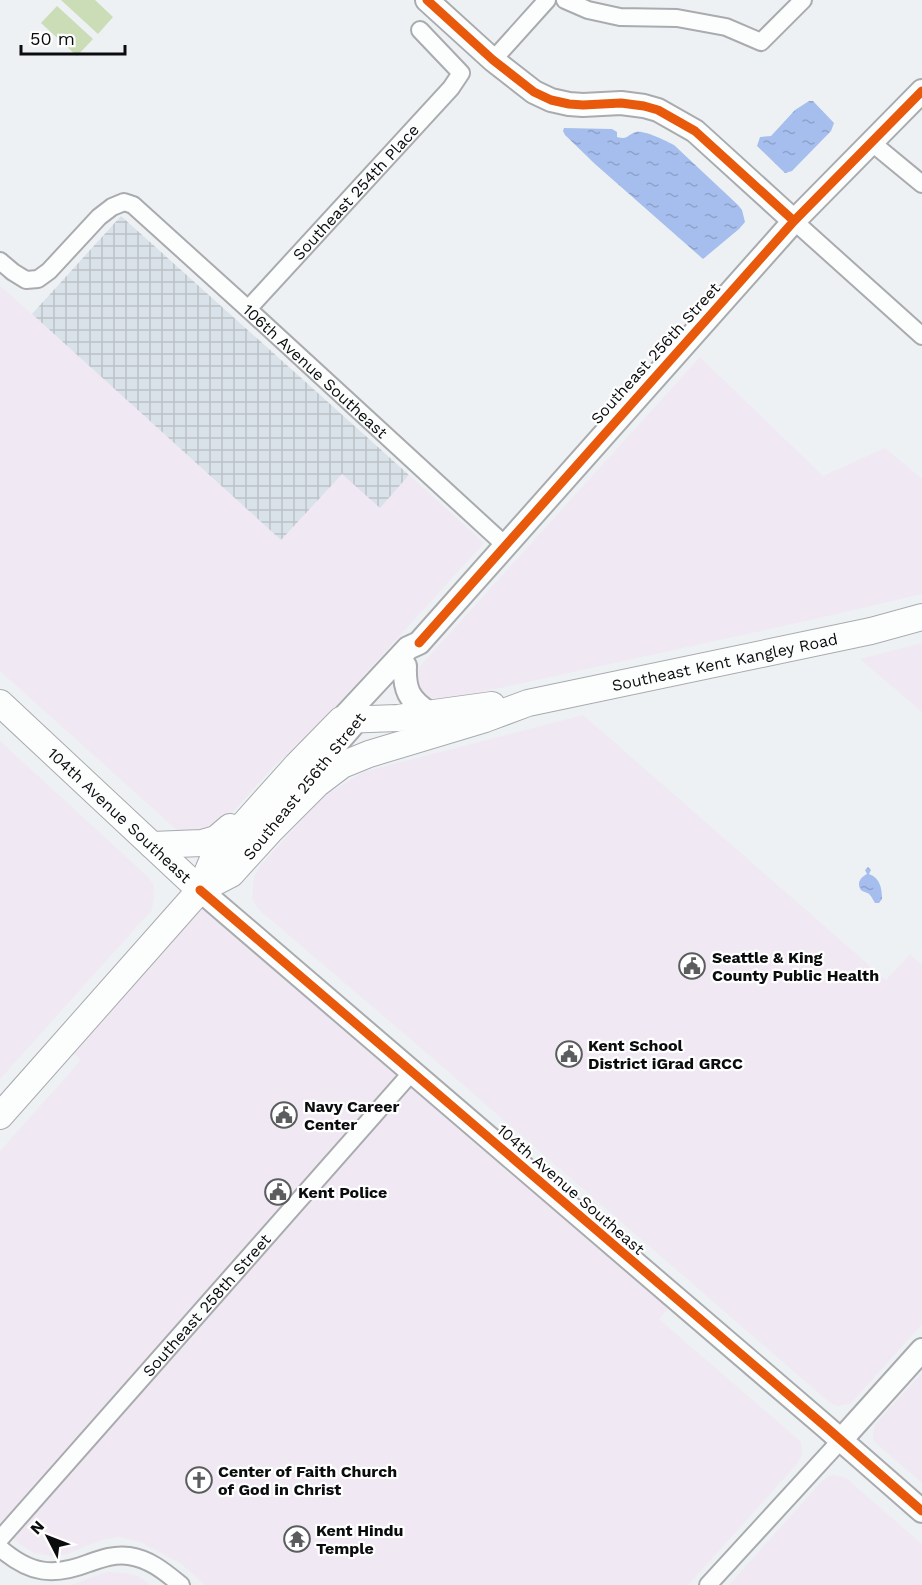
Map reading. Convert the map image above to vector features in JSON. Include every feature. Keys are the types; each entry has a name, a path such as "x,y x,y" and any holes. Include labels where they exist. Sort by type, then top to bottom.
{"main road":[{"name":"Southeast Kent Kangley Road","path":"272,830 317,784 342,765 369,754 485,719 528,703 871,631 922,617"},
{"name":"104th Avenue Southeast","path":"0,703 200,890"},
{"name":"Southeast Kent Kangley Road","path":"349,720 398,718 501,703 528,703"},
{"path":"420,738 419,735 425,729 481,712 486,706"},
{"name":"Southeast 256th Street","path":"0,1116 200,890 213,859 253,812 349,720"},
{"path":"152,845 202,843 216,839 253,812"},
{"name":"Southeast 256th Street","path":"200,890 231,874 272,830"}],"street":[{"path":"427,0 492,60 534,92 551,100 584,105 621,103 644,106 658,110 695,130 922,336"},
{"path":"492,60 546,0"},
{"path":"565,0 588,10 620,17 677,18 726,27 761,42 803,0"},
{"name":"Southeast 254th Place","path":"248,309 451,88 461,73 420,30"},
{"name":"Southeast 256th Street","path":"349,720 415,655 419,643 794,221 922,91"},
{"path":"871,142 922,184"},
{"name":"106th Avenue Southeast","path":"0,261 26,280 38,279 49,271 99,217 112,207 124,202 133,205 505,545"},
{"name":"Southeast 256th Street","path":"272,830 349,720 408,648 419,643"},
{"path":"405,666 404,681 407,690 416,703 429,713"},
{"name":"104th Avenue Southeast","path":"200,890 922,1511"},
{"name":"Southeast 258th Street","path":"0,1539 412,1072"},
{"path":"708,1585 922,1350"},
{"path":"0,1548 26,1567 47,1571 72,1569 107,1556 127,1555 153,1564 181,1585"}],"shaded area":[{"path":"121,216 409,475 380,508 342,474 281,540 32,314"},
{"path":"0,286 281,540 342,473 380,507 409,475 484,543 303,742 274,766 221,825 210,832 179,832 0,671"},
{"path":"700,357 823,476 885,448 922,479 922,594 440,701 429,700 420,689 417,675 420,666"},
{"path":"922,643 922,712 860,659"},
{"path":"583,715 886,980 910,954 922,965 922,1324 848,1404 838,1406 830,1403 258,909 252,899 254,877 260,866 323,797 363,772"},
{"path":"0,741 147,876 153,884 154,896 152,910 0,1079"},
{"path":"200,890 677,1299 659,1319 801,1442 802,1455 797,1464 688,1585 205,1585 180,1563 140,1542 119,1537 104,1539 67,1554 52,1556 34,1553 0,1527 0,1151 81,1060 63,1044"},
{"path":"922,1373 922,1483 873,1441 873,1436 875,1424"},
{"path":"833,1475 846,1478 922,1544 922,1585 729,1585 821,1482"},
{"path":"107,1572 138,1576 151,1585 71,1585"}],"green space":[{"path":"61,0 95,0 113,17 98,34"},
{"path":"57,6 93,39 77,56 41,23"}],"water":[{"path":"813,101 834,123 831,131 792,171 785,173 757,146 760,137 771,136 795,110"},
{"path":"564,128 612,129 617,132 617,137 621,138 640,132 674,145 738,205 745,222 703,259 595,164 565,135"},
{"path":"868,867 871,870 869,874 876,878 881,887 882,899 879,903 875,903 859,885 867,874 865,870"}],"cycle path":[{"path":"427,0 493,60 534,92 551,100 569,104 621,103 644,106 658,110 695,131 794,221"},
{"path":"419,643 794,221 922,91"},
{"path":"200,890 922,1511"}],"place":[{"name":"Seattle & King County Public Health","path":"692,966"},
{"name":"Kent School District iGrad GRCC","path":"569,1054"},
{"name":"Navy Career Center","path":"284,1115"},
{"name":"Kent Police","path":"278,1192"},
{"name":"Center of Faith Church of God in Christ","path":"199,1480"},
{"name":"Kent Hindu Temple","path":"297,1539"}]}
